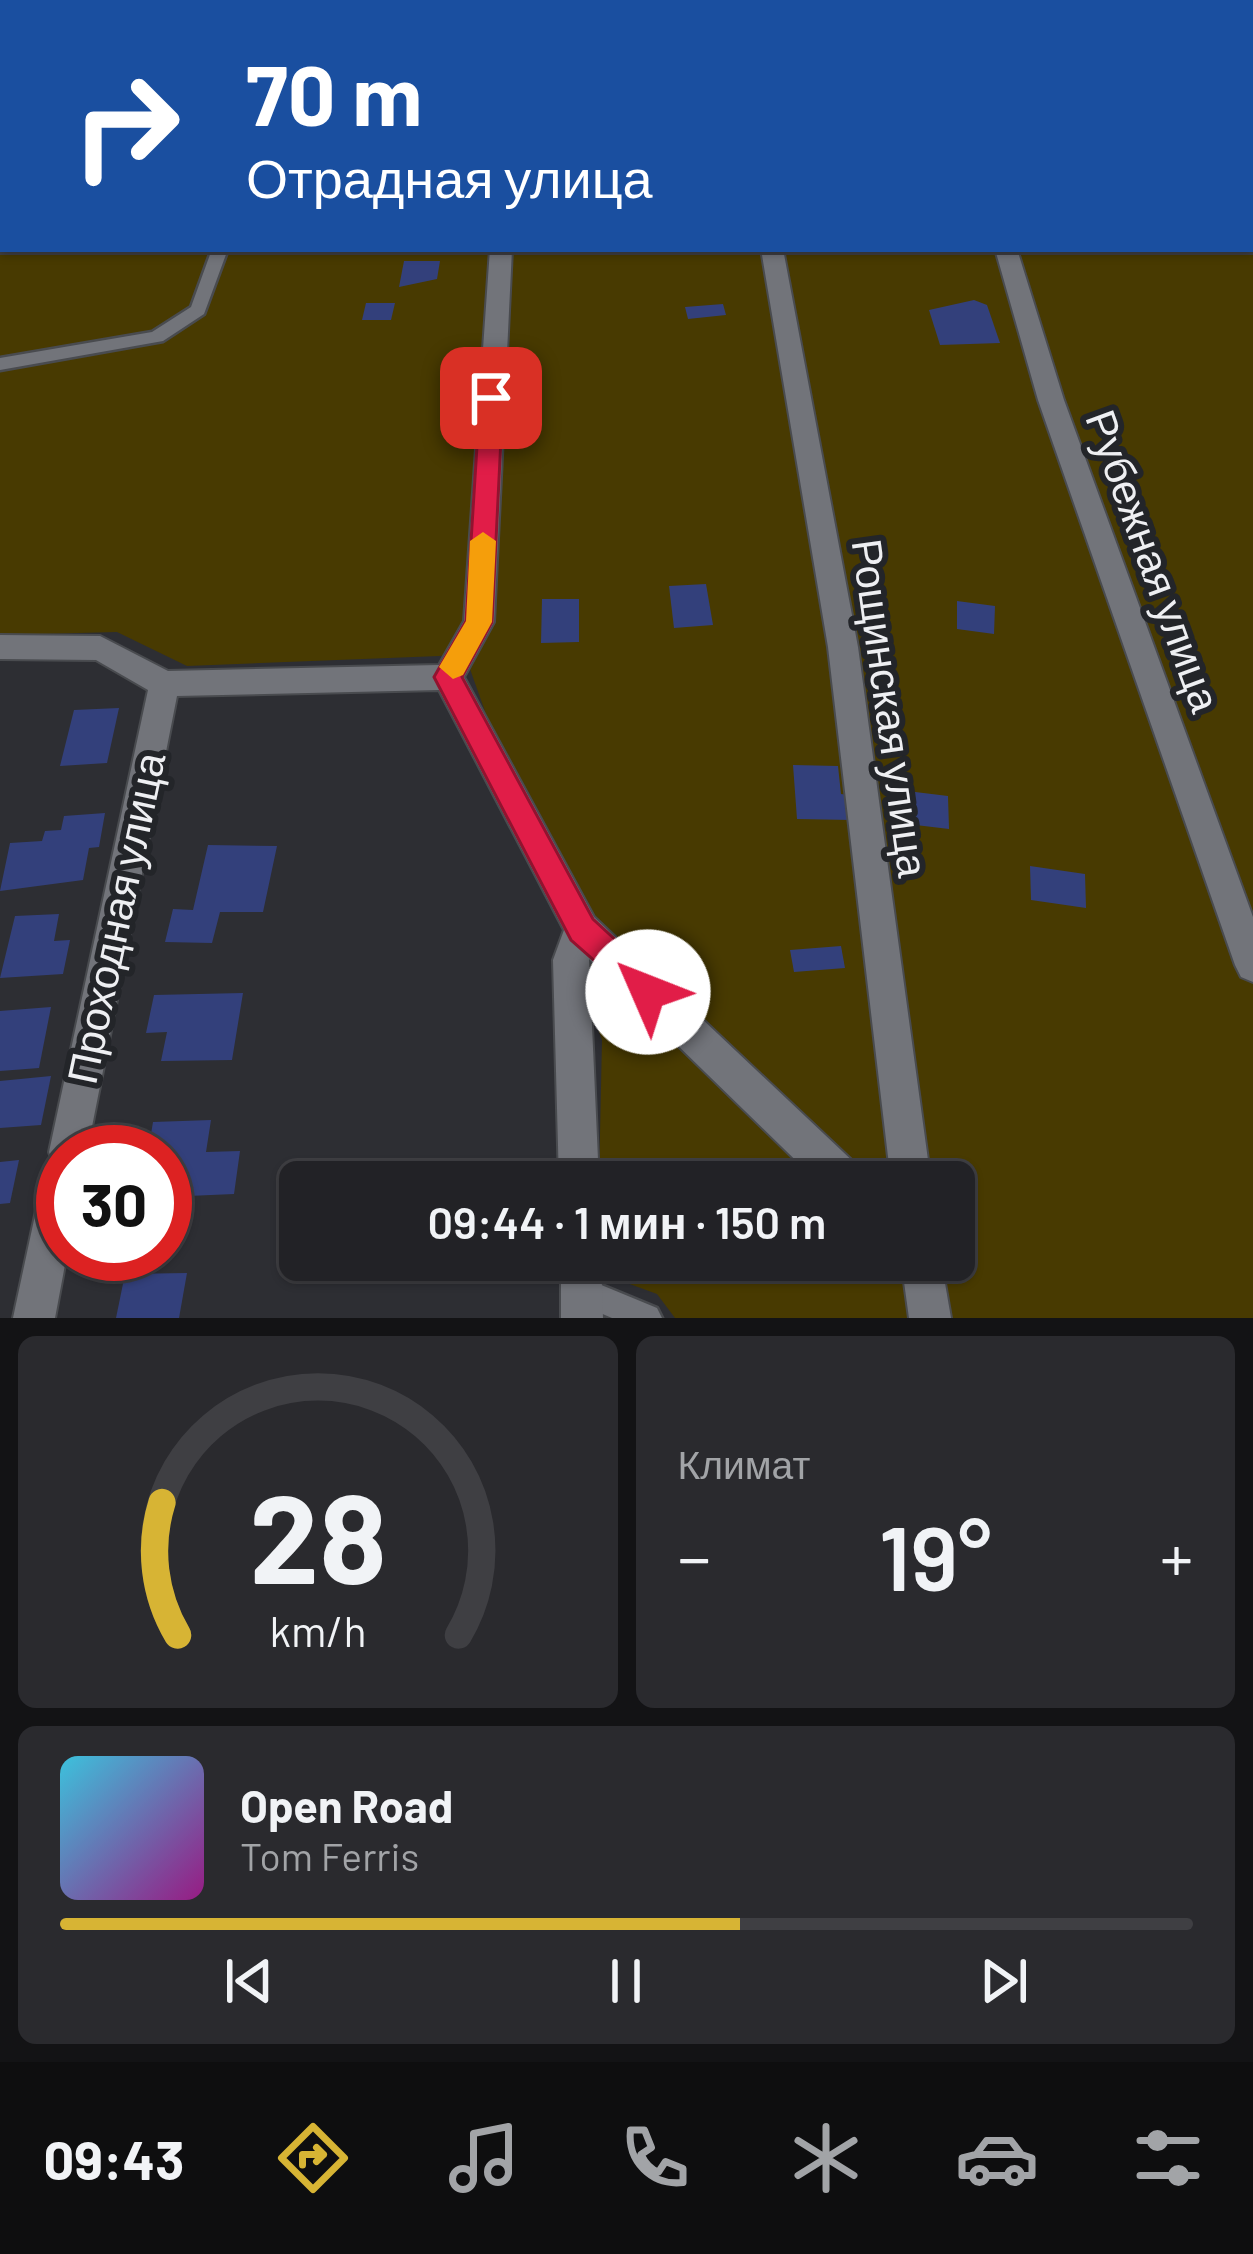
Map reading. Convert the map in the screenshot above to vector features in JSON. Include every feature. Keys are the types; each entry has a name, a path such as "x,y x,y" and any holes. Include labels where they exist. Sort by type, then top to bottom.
{"street":[{"path":"448,677 479,622 501,252"},
{"name":"Рощинская улица","path":"773,252 842,646 908,1161"},
{"name":"Рубежная улица","path":"1007,252 1051,400 1253,965"},
{"path":"0,647 100,648 164,684 448,677"},
{"path":"448,677 582,929 824,1161"},
{"name":"Проходная улица","path":"74,1125 164,684"},
{"path":"578,1161 571,960 582,929"},
{"path":"34,1318 42,1281"},
{"path":"924,1281 930,1318"}],"lane":[{"path":"0,364 157,337 199,310 219,252"},
{"path":"581,1290 647,1318"}],"shaded area":[{"path":"0,252 1253,252 1253,1318 675,1318 657,1294 622,1281 975,1281 975,1161 599,1161 602,1040 465,655 187,666 117,632 0,635"}],"building":[{"path":"404,261 440,261 437,279 399,287"},
{"path":"974,300 987,305 1000,343 940,345 929,310"},
{"path":"366,303 395,303 391,320 362,320"},
{"path":"723,304 726,315 688,319 685,307"},
{"path":"706,584 713,625 674,628 669,586"},
{"path":"542,599 579,599 579,642 541,643"},
{"path":"957,601 995,606 994,634 957,629"},
{"path":"119,708 107,763 60,766 74,710"},
{"path":"793,765 838,766 841,794 849,795 852,820 797,819"},
{"path":"899,790 948,796 949,829 899,823"},
{"path":"105,813 99,847 89,848 83,880 0,891 10,843 42,841 45,831 61,830 64,816"},
{"path":"208,845 277,846 263,912 220,912 212,943 165,942 173,909 193,910"},
{"path":"1030,866 1085,874 1086,908 1031,900"},
{"path":"59,914 54,941 70,940 63,974 0,978 15,916"},
{"path":"841,946 845,968 794,972 790,950"},
{"path":"243,993 232,1060 161,1061 167,1032 146,1033 154,995"},
{"path":"51,1007 39,1068 0,1071 0,1011"},
{"path":"51,1076 41,1125 0,1128 0,1081"},
{"path":"211,1120 206,1152 240,1151 234,1194 192,1196 192,1125 153,1122"},
{"path":"19,1160 10,1203 0,1204 0,1162"},
{"path":"124,1281 186,1281 179,1318 116,1318"}],"slow traffic":[{"path":"453,667 479,622 483,541"}],"route":[{"path":"491,398 479,622 448,677 582,929 648,992"}]}
